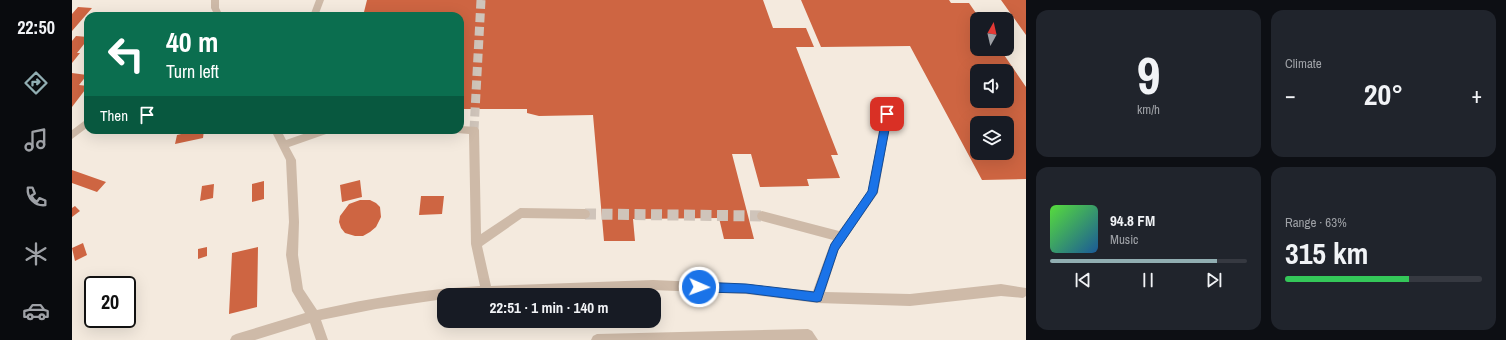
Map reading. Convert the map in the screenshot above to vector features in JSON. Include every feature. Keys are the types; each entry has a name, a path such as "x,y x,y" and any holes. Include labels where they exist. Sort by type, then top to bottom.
{"street":[{"path":"215,0 215,8 217,12"},
{"path":"316,12 320,0"},
{"path":"817,297 834,247 873,193 887,114"},
{"path":"72,135 84,125"},
{"path":"464,130 474,130 476,244 486,288"},
{"path":"278,134 290,160 294,222 292,255 298,291 314,316 322,340"},
{"path":"283,145 315,134"},
{"path":"476,244 520,213 585,214"},
{"path":"762,216 842,237"},
{"path":"570,288 653,285 746,288 817,297 910,300 1001,290 1023,292"},
{"path":"236,340 314,316 383,302 437,295"},
{"path":"597,340 808,335 812,340"}],"building":[{"path":"367,0 763,0 773,28 806,28 814,47 796,47 838,155 831,155 840,178 807,179 809,186 760,187 751,154 732,154 754,239 724,239 719,218 633,219 635,241 604,241 593,115 539,116 527,113 527,109 464,109 464,12 364,12"},
{"path":"801,0 949,0 951,3 969,3 975,12 970,12 970,56 1005,56 1010,64 970,64 970,108 1014,108 1014,69 1026,87 1026,179 982,180 971,160 1014,160 1014,116 970,116 970,158 910,46 821,47"},
{"path":"1001,0 1026,0 1026,35 1014,18 1014,12 1010,12"},
{"path":"78,7 92,8 89,12 84,12 84,17 72,31 72,14"},
{"path":"76,36 84,37 84,44 77,53 80,53 72,63 72,41"},
{"path":"72,73 84,75 84,79 79,85 84,86 84,91 72,107"},
{"path":"204,134 203,138 175,144 177,135"},
{"path":"72,170 106,182 97,192 72,183"},
{"path":"360,180 362,197 342,202 340,185"},
{"path":"264,181 264,199 252,202 252,184"},
{"path":"214,184 213,198 200,201 202,186"},
{"path":"421,196 444,196 442,214 419,215"},
{"path":"360,200 370,200 376,203 380,207 381,217 376,227 370,232 363,236 355,236 345,233 339,222 340,216 349,204"},
{"path":"75,206 80,211 72,217 72,208"},
{"path":"83,243 87,255 75,261 72,248"},
{"path":"207,247 207,256 198,259 198,249"},
{"path":"258,247 257,307 229,314 232,253"}],"tunnel":[{"path":"474,130 481,0"},
{"path":"585,214 762,216"}],"route":[{"path":"699,287 746,288 799,296 817,297 834,247 873,193 887,114"}]}
